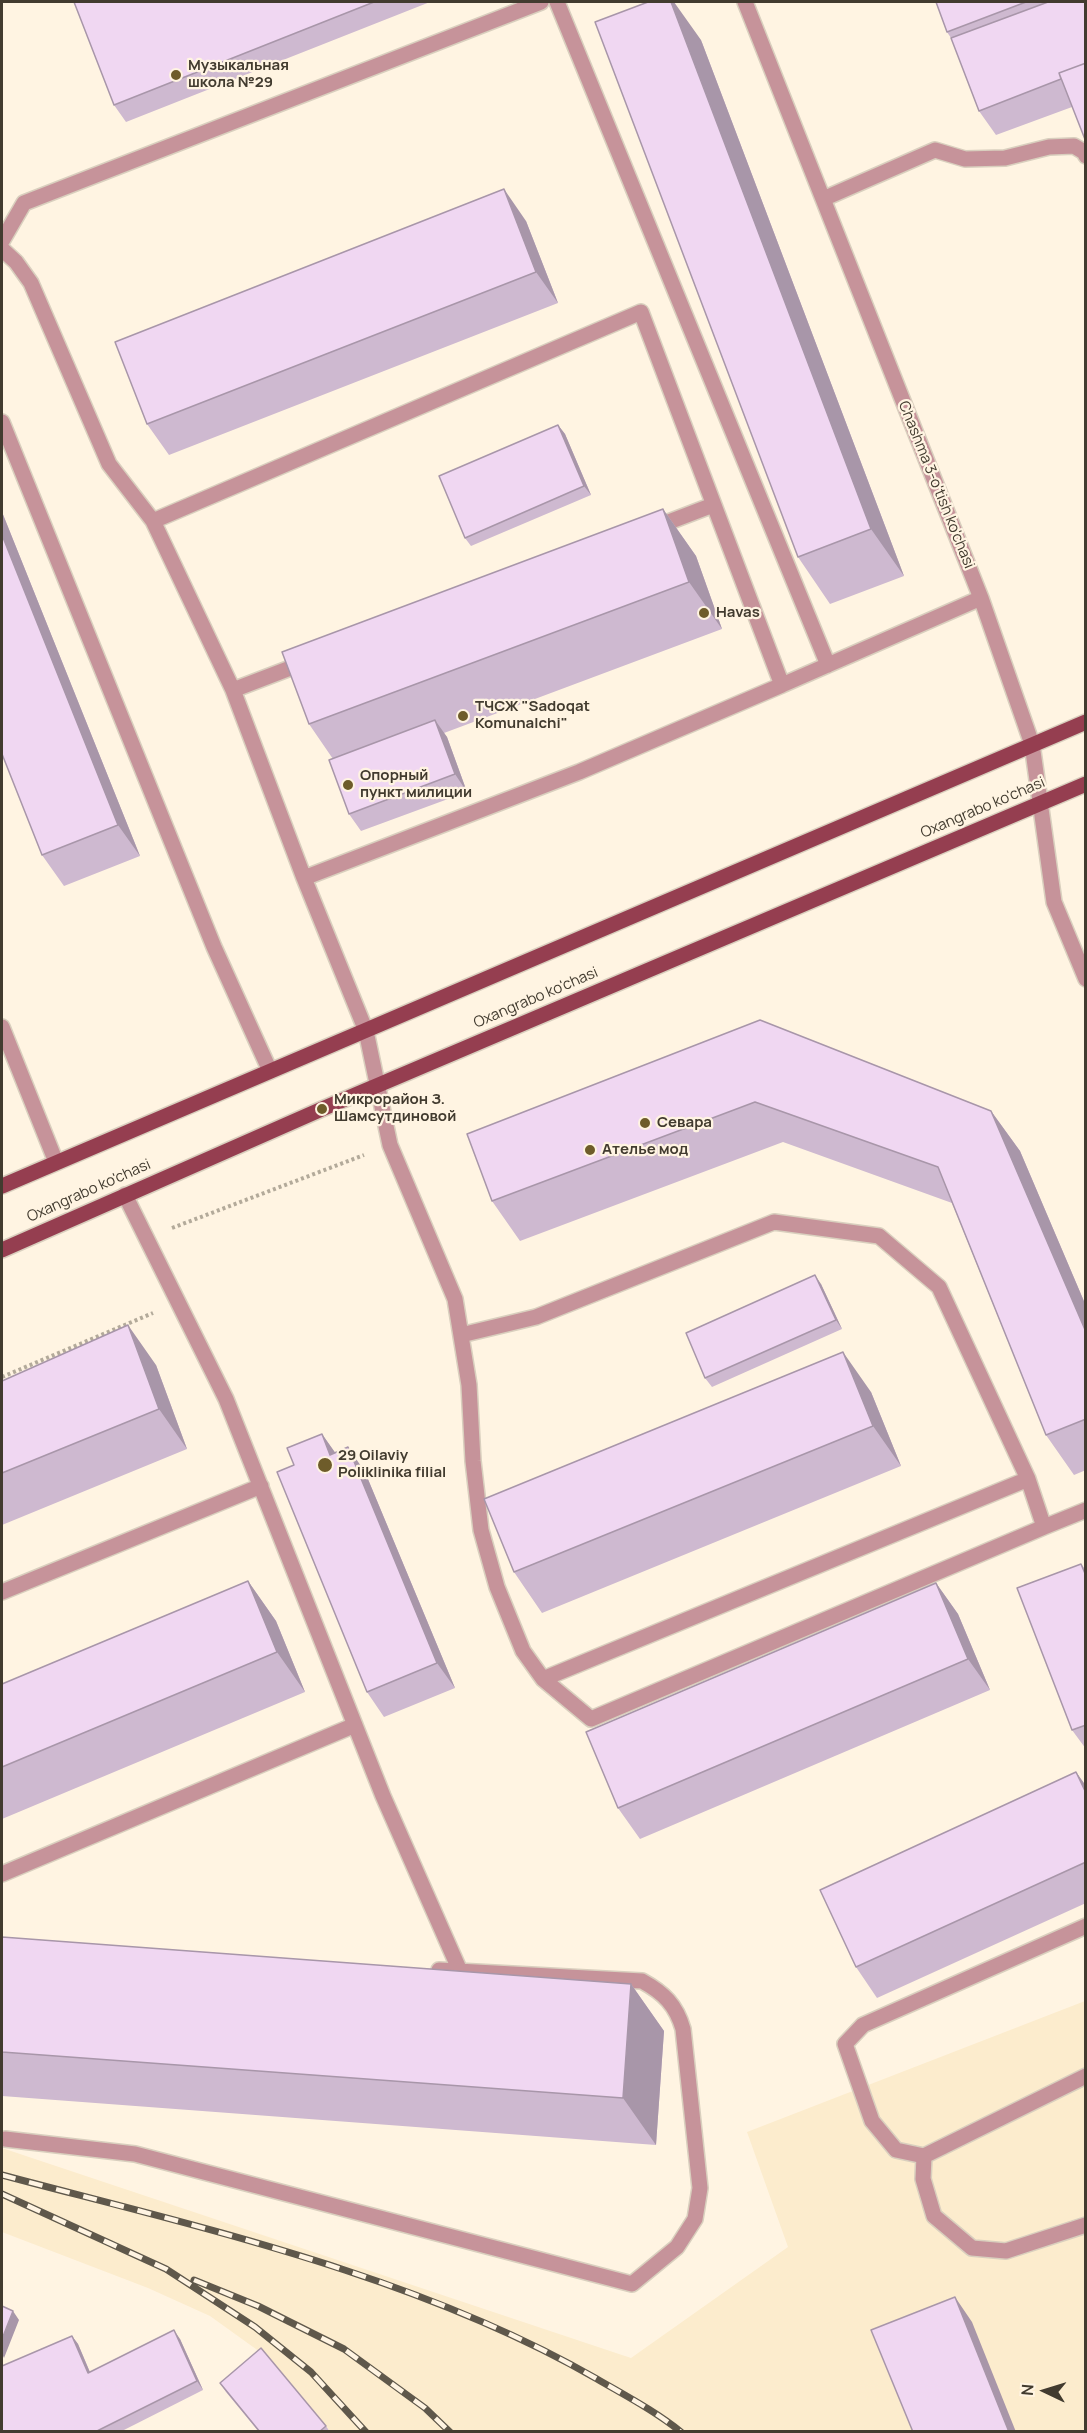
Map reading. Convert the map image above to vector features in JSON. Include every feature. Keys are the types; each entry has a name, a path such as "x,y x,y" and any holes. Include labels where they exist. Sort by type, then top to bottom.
{"main road":[{"path":"2,1186 1086,722"},
{"name":"Oxangrabo ko'chasi","path":"2,1250 376,1086 1086,784"}],"street":[{"path":"2,241 24,203 541,2"},
{"path":"557,2 828,665"},
{"name":"Chashma 3-o'tish ko'chasi","path":"745,2 981,598 1032,744 1054,902 1086,979"},
{"path":"823,199 935,150 965,159 1005,158 1049,147 1074,146 1086,156"},
{"path":"2,249 16,262 31,283 109,464 153,521 233,690 304,878 366,1031 390,1145 455,1299 469,1384 473,1461 481,1530 497,1587 523,1651 543,1679 591,1719 1086,1510"},
{"path":"153,521 641,312 782,685"},
{"path":"2,422 214,947 270,1071"},
{"path":"634,535 713,505"},
{"path":"304,878 579,772 981,598"},
{"path":"233,690 322,656"},
{"path":"2,1027 56,1162"},
{"path":"125,1195 226,1399 383,1796 460,1971"},
{"path":"461,1335 536,1317 774,1222 879,1236 939,1287 1028,1479 1044,1527"},
{"path":"543,1679 1028,1479"},
{"path":"2,1592 261,1486"},
{"path":"2,1874 355,1725"},
{"path":"1086,1926 863,2025 845,2044 872,2121 896,2150 924,2156 1086,2076"},
{"path":"5,2139 135,2154 632,2284 677,2247 695,2219 700,2188 683,2029 678,2013 669,1999 656,1988 642,1981 425,1970"},
{"path":"924,2156 923,2179 934,2216 972,2248 1006,2251 1086,2224"}],"path":[{"path":"146,1238 390,1145"},
{"path":"2,1377 178,1302"}],"shaded area":[{"path":"1085,2001 1085,2431 330,2431 267,2357 210,2316 148,2288 2,2232 2,2148 631,2358 788,2247 747,2132"}],"building":[{"name":"Музыкальная школа №29","path":"74,2 374,2 114,105"},
{"path":"648,2 671,2 871,529 798,557 595,22"},
{"path":"936,2 1026,2 947,32"},
{"path":"1048,2 1086,2 1086,63 1059,73 1061,79 979,111 951,38"},
{"path":"1086,63 1086,142 1059,73"},
{"path":"504,189 536,272 147,424 115,342"},
{"path":"558,425 584,486 465,538 439,476"},
{"path":"663,509 689,582 309,724 282,652"},
{"path":"2,535 118,825 42,855 2,754"},
{"path":"435,720 455,774 349,814 329,760"},
{"path":"760,1020 991,1111 1086,1332 1086,1419 1046,1435 938,1167 755,1102 492,1201 467,1134"},
{"path":"815,1275 836,1320 705,1378 686,1333"},
{"path":"128,1325 159,1409 2,1473 2,1381"},
{"path":"843,1352 873,1426 514,1572 484,1499"},
{"path":"322,1434 330,1455 348,1447 437,1663 367,1692 277,1472 294,1465 287,1448"},
{"path":"1081,1564 1086,1576 1086,1725 1072,1730 1017,1588"},
{"path":"248,1581 277,1652 2,1767 2,1684"},
{"path":"936,1583 968,1659 618,1808 586,1732"},
{"path":"1076,1772 1086,1793 1086,1862 856,1967 820,1890"},
{"path":"2,1937 631,1984 623,2098 2,2052"},
{"path":"955,2297 1009,2432 913,2432 871,2330"},
{"path":"2,2306 13,2311 2,2339"},
{"path":"174,2330 197,2381 95,2432 2,2432 2,2366 72,2336 88,2373"},
{"path":"261,2348 326,2426 319,2432 260,2432 220,2383"}],"railway":[{"path":"2,2175 230,2235 307,2258 456,2311 528,2343 597,2379 661,2417 681,2432"},
{"path":"2,2194 166,2269 255,2327 311,2372 366,2432"},
{"path":"194,2280 258,2306 344,2349 425,2408 450,2432"}],"place":[{"name":"Музыкальная школа №29","path":"176,75"},
{"name":"Havas","path":"704,613"},
{"name":"ТЧСЖ \"Sadoqat Komunalchi\"","path":"463,716"},
{"name":"Опорный пункт милиции","path":"348,785"},
{"name":"Микрорайон З. Шамсутдиновой","path":"322,1109"},
{"name":"Севара","path":"645,1123"},
{"name":"Ателье мод","path":"590,1150"},
{"name":"29 Oilaviy Poliklinika filial","path":"325,1465"}]}
